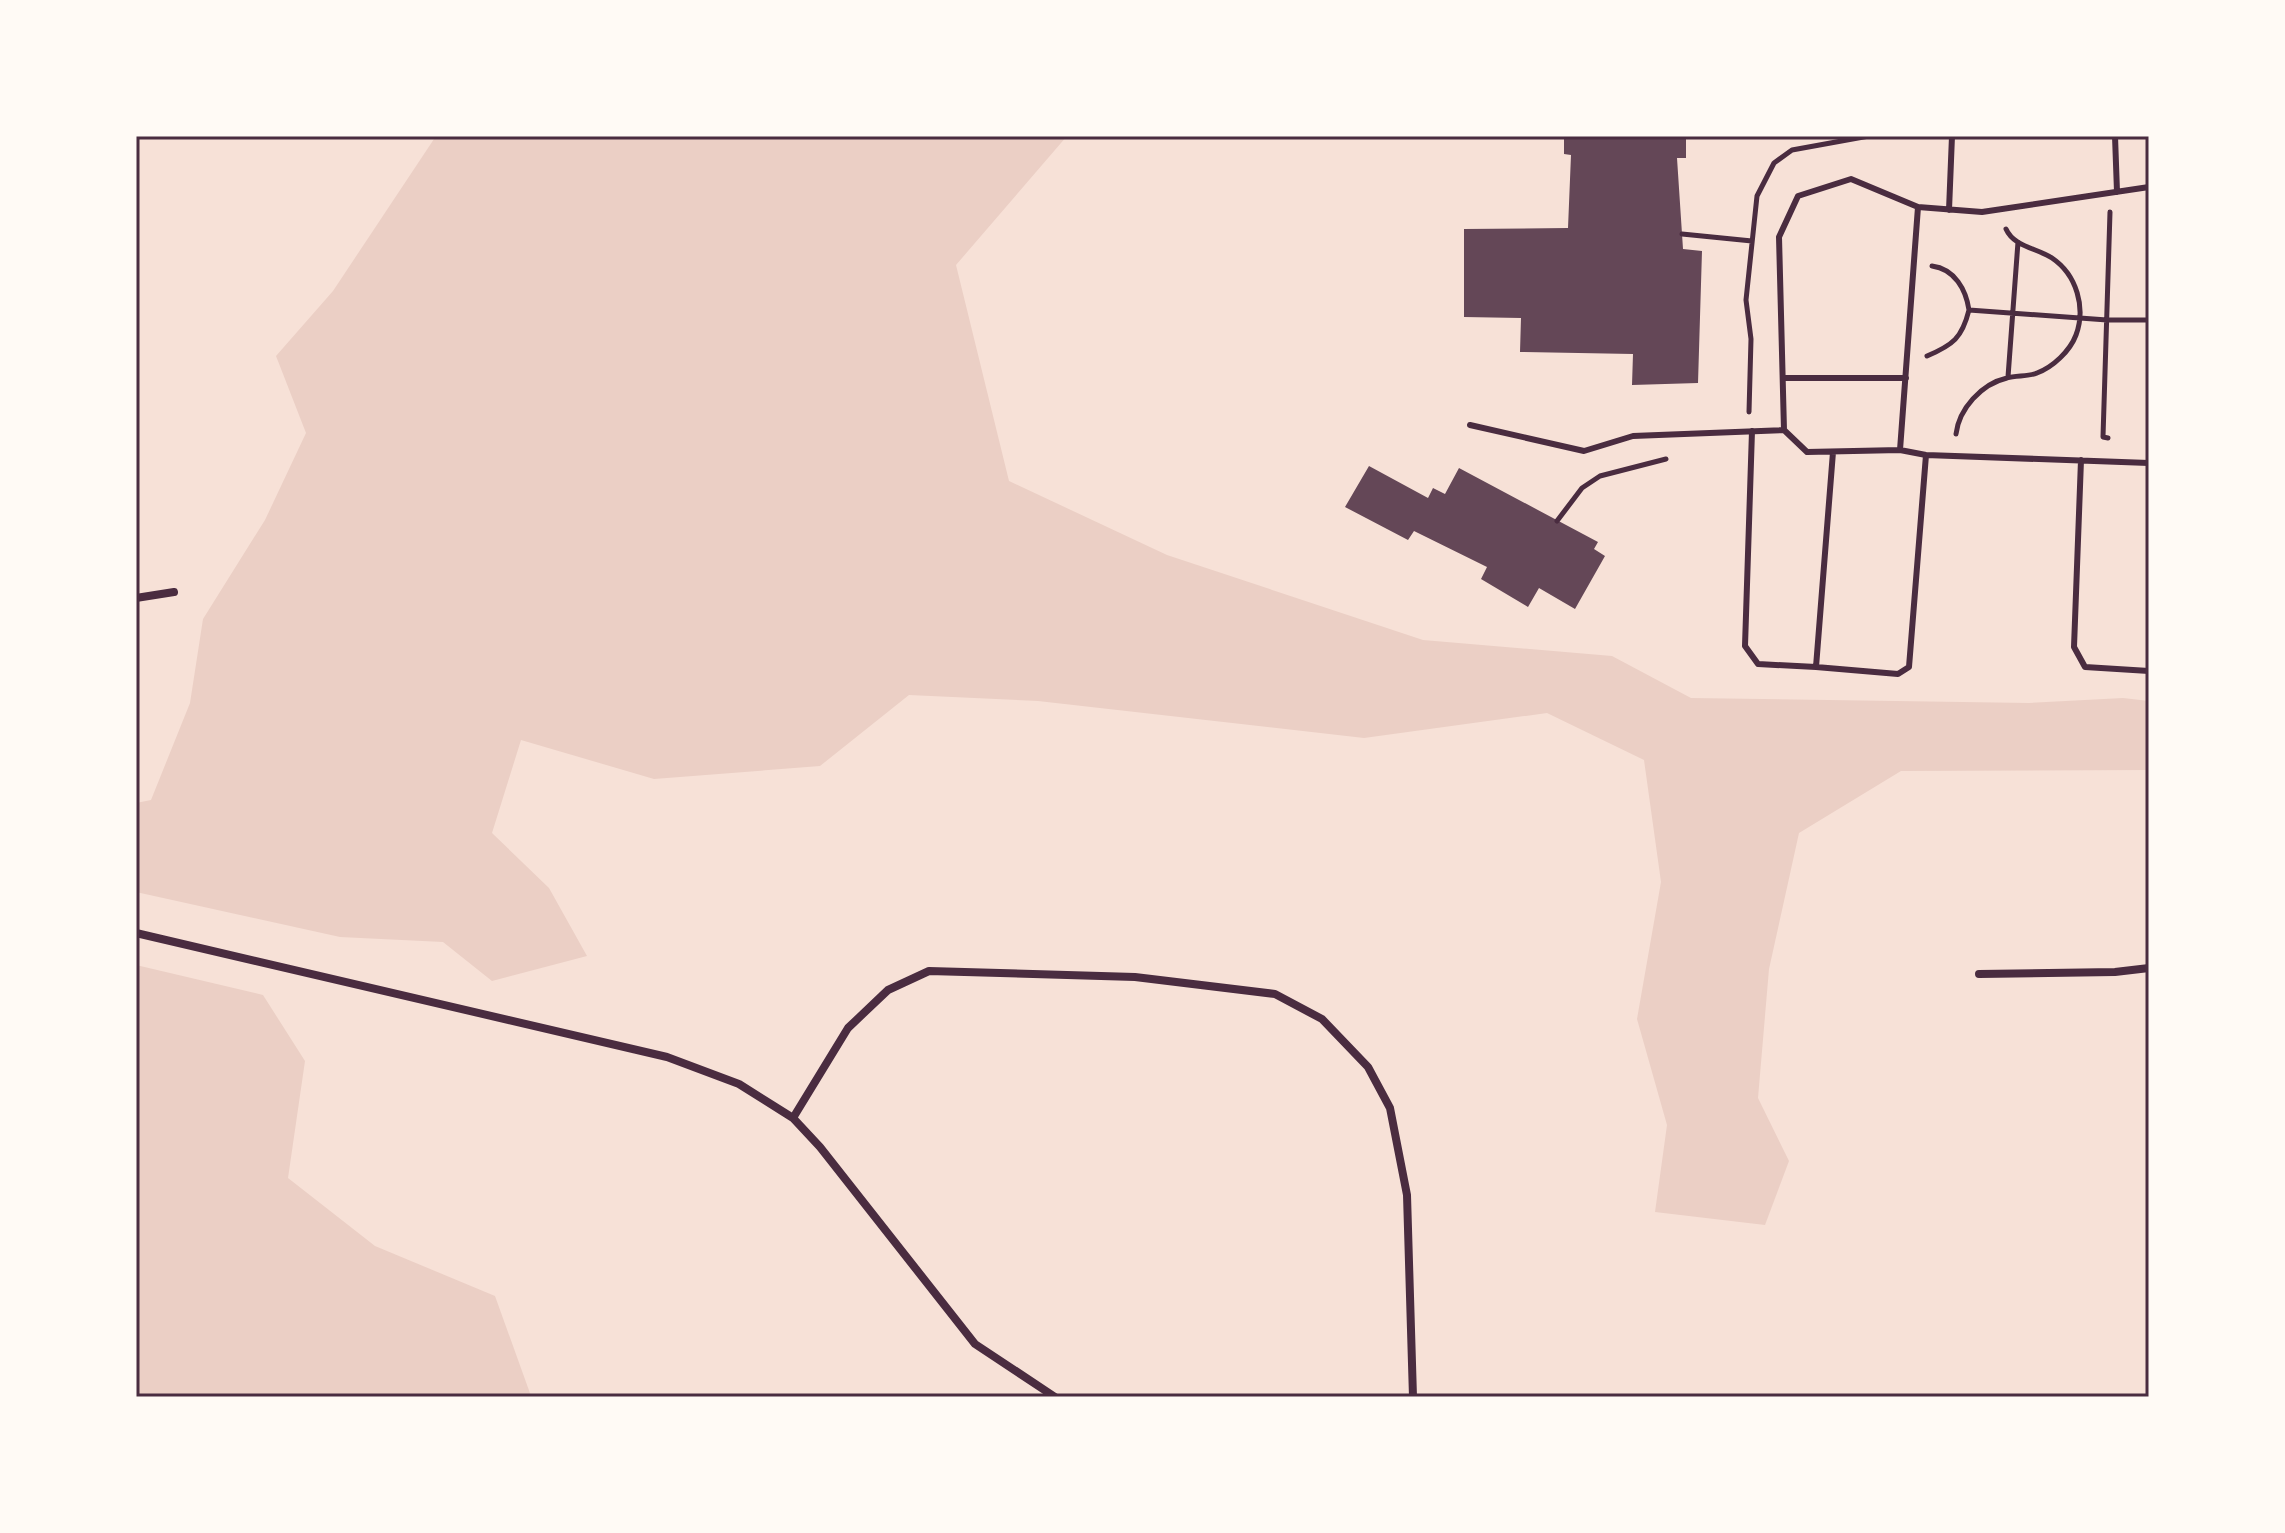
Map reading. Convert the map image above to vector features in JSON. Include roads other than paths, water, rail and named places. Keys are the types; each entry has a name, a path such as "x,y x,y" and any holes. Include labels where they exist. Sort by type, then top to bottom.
{"street":[{"path":"136,598 174,592"},
{"path":"136,933 667,1057 739,1084 793,1118 820,1147 975,1344 1055,1397"},
{"path":"1979,974 2115,972 2149,968"},
{"path":"793,1118 848,1028 888,990 929,971 1135,977 1275,994 1322,1019 1368,1067 1390,1108 1407,1195 1413,1397"}],"lane":[{"path":"1949,210 1952,136"},
{"path":"2115,136 2117,192"},
{"path":"1784,430 1779,237 1798,196 1851,179 1918,207 1982,212 2149,187"},
{"path":"1900,450 1918,207"},
{"path":"1784,378 1906,378"},
{"path":"1470,425 1584,451 1633,436 1784,430 1807,452 1900,450 1926,455 2149,463"},
{"path":"1752,431 1745,646 1758,664 1898,674 1909,667 1926,455"},
{"path":"1816,667 1833,452"},
{"path":"2081,460 2074,647 2085,667 2149,671"}]}
